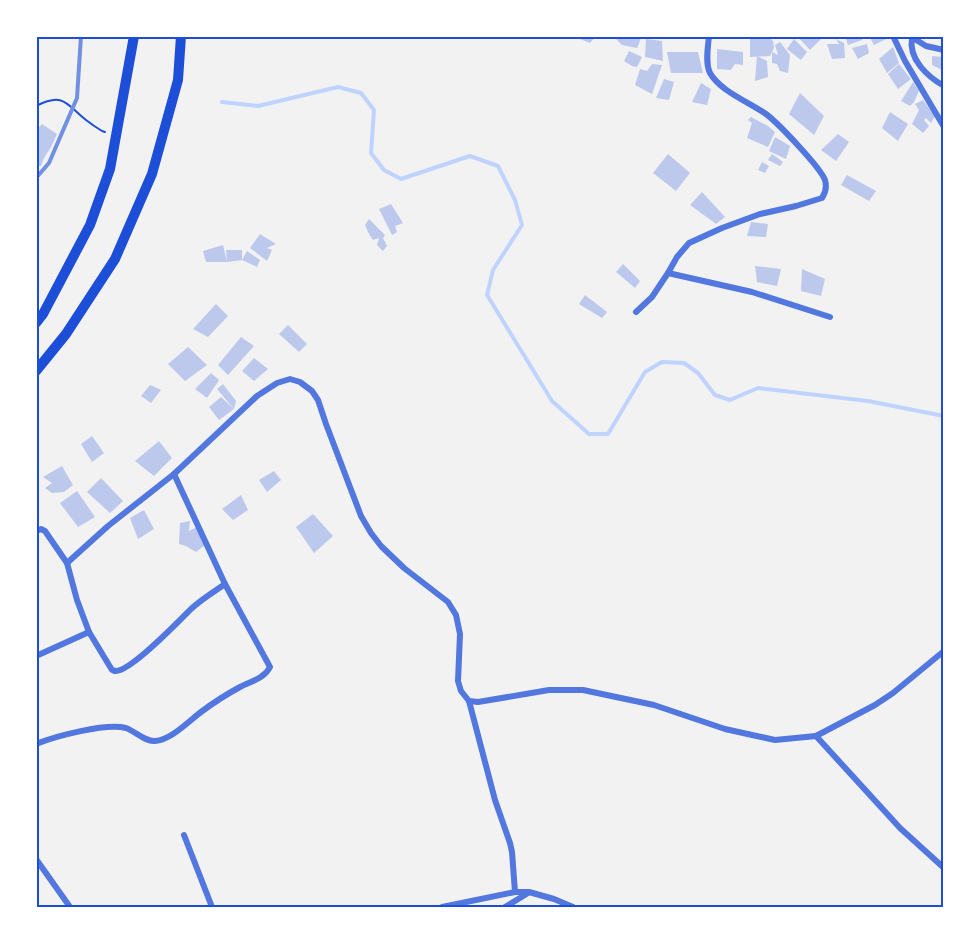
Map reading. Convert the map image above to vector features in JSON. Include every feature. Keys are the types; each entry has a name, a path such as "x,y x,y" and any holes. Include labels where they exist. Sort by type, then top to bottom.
{"highway":[{"path":"36,323 90,225 110,169 134,36"},
{"path":"36,371 66,334 115,259 152,174 178,80 181,36"}],"street":[{"path":"636,312 652,297 676,257 689,243 760,214 822,198 826,190 824,179 788,135 768,116 724,88 711,75 708,69 710,36"},
{"path":"893,36 944,127"},
{"path":"944,50 927,46 911,37 910,46 916,60 932,79 944,86"},
{"path":"668,273 752,292 830,317"},
{"path":"67,562 174,474 257,396 278,383 290,379 306,386 318,400 362,516 371,533 404,568 448,602 456,615 460,634 458,681 461,691 469,701 495,800 510,843 515,892"},
{"path":"36,744 52,737 111,726 127,729 148,740 156,741 174,734 201,712 239,687 267,674 270,667 225,584 174,474"},
{"path":"36,531 45,531 67,562 77,600 89,632 112,670 123,669 169,632 193,607 225,584"},
{"path":"36,656 89,632"},
{"path":"469,701 478,702 549,690 583,690 654,705 726,729 775,740 816,736 875,705 944,651"},
{"path":"816,736 900,828 944,868"},
{"path":"184,835 212,907"},
{"path":"36,859 70,907"},
{"path":"442,907 515,892 529,892 573,907"},
{"path":"506,907 529,892"}],"path":[{"path":"36,105 52,99 68,102 87,121 102,131 117,133"}],"building":[{"path":"572,36 596,36 590,43"},
{"path":"615,36 642,36 637,48 622,45"},
{"path":"750,36 770,36 774,48 770,56 750,57"},
{"path":"797,36 820,36 822,38 810,50"},
{"path":"845,36 862,36 862,40 848,45"},
{"path":"869,36 884,36 886,39 874,45"},
{"path":"646,39 662,41 663,61 645,57"},
{"path":"794,39 807,52 801,60 787,49"},
{"path":"836,39 844,43 845,58 832,59 827,44 839,44"},
{"path":"780,42 790,55 788,73 780,71 777,64 772,63 772,52 778,55 775,45"},
{"path":"867,44 869,53 858,59 852,48"},
{"path":"893,47 899,63 887,73 879,59"},
{"path":"717,49 743,52 743,65 735,64 731,70 717,69"},
{"path":"629,51 642,57 637,67 624,61"},
{"path":"667,52 698,52 703,73 671,73"},
{"path":"757,56 767,61 768,77 755,81"},
{"path":"932,56 944,57 944,71 932,65"},
{"path":"652,64 662,65 652,94 635,85 640,69 647,71"},
{"path":"899,64 911,79 898,89 888,74"},
{"path":"664,79 674,82 669,100 656,98"},
{"path":"913,82 919,91 910,106 901,101"},
{"path":"701,83 711,89 707,105 692,102"},
{"path":"800,93 824,116 814,135 789,114"},
{"path":"923,100 935,116 931,123 926,118 924,120 929,126 923,133 912,124 919,110 915,104"},
{"path":"890,112 908,124 898,141 882,128"},
{"path":"751,117 775,132 768,147 747,138 752,123 748,120"},
{"path":"42,124 57,134 41,166 36,166 36,131"},
{"path":"838,134 849,142 836,161 821,150"},
{"path":"775,137 790,146 786,159 769,151"},
{"path":"668,154 690,173 676,191 653,173"},
{"path":"772,154 783,162 780,166 768,160"},
{"path":"762,162 769,166 765,173 758,170"},
{"path":"847,175 876,191 869,201 841,185"},
{"path":"702,192 725,217 716,224 690,205"},
{"path":"391,204 403,223 395,226 397,232 392,235 379,209"},
{"path":"369,219 385,235 383,238 387,246 383,251 377,245 379,238 373,240 365,225"},
{"path":"751,222 768,224 766,237 747,236"},
{"path":"260,234 276,244 267,248 272,250 267,261 250,248"},
{"path":"223,245 227,262 206,262 203,251"},
{"path":"226,250 242,250 242,260 227,262"},
{"path":"247,251 260,260 257,267 242,260"},
{"path":"623,264 640,281 635,288 616,272"},
{"path":"755,266 781,269 777,286 757,282"},
{"path":"802,269 825,279 821,296 801,291"},
{"path":"585,295 607,312 602,318 579,304"},
{"path":"216,304 228,316 208,337 193,329"},
{"path":"288,325 307,344 299,352 279,334"},
{"path":"241,337 254,346 228,375 218,365"},
{"path":"188,347 207,365 185,381 168,364"},
{"path":"254,358 268,369 254,381 242,371"},
{"path":"211,373 219,380 207,398 195,389"},
{"path":"223,384 236,401 234,409 217,389"},
{"path":"150,385 161,390 151,403 141,396"},
{"path":"221,397 234,409 219,420 209,407"},
{"path":"92,436 104,453 92,462 81,444"},
{"path":"159,441 172,458 154,476 135,461"},
{"path":"62,466 73,485 64,492 52,493 45,488 52,483 43,477"},
{"path":"274,471 281,480 267,492 259,480"},
{"path":"101,478 123,501 110,513 87,492"},
{"path":"77,491 95,517 78,527 60,503"},
{"path":"241,495 248,510 233,520 222,509"},
{"path":"144,510 154,529 138,539 130,518"},
{"path":"313,514 333,536 314,553 296,527"},
{"path":"190,521 189,531 199,526 205,545 196,552 179,544 180,523"}],"waterway":[{"path":"222,102 258,106 338,87 361,93 374,110 371,153 384,170 401,179 470,156 498,166 515,200 522,225 493,270 487,295 552,401 589,434 608,434 645,372 662,362 684,363 698,373 715,395 730,400 758,388 868,401 944,416"}],"railway":[{"path":"36,178 49,163 77,98 81,36"}]}
